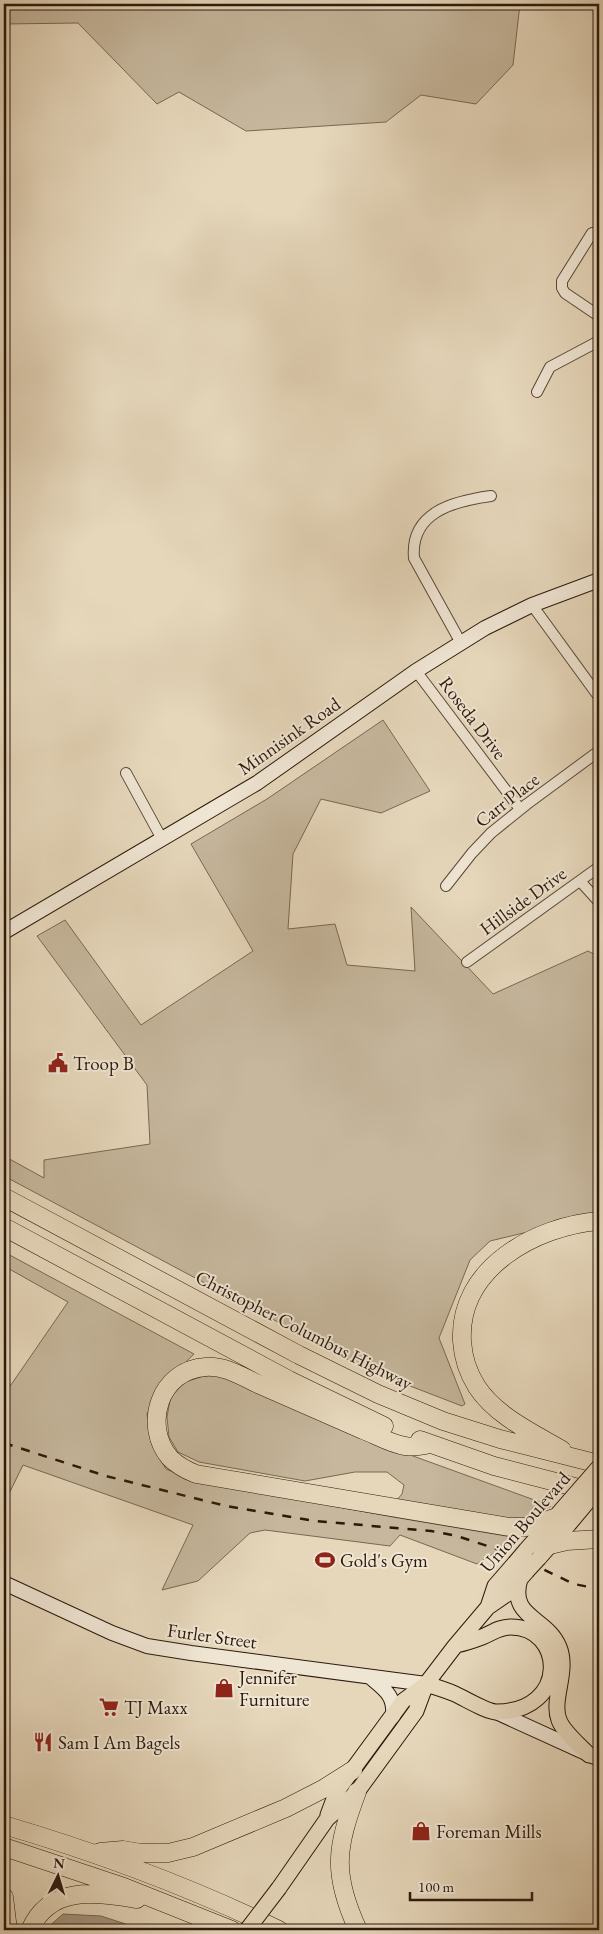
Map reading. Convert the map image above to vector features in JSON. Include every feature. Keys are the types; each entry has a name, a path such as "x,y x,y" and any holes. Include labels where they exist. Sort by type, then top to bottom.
{"highway":[{"name":"Christopher Columbus Highway","path":"4,1197 298,1356 370,1390 443,1421 527,1447 599,1465"},
{"path":"576,1459 515,1422 496,1408 478,1389 472,1380 465,1358 463,1324 465,1313 474,1291 488,1271 498,1261 550,1231 581,1223 599,1221"},
{"path":"4,1227 289,1380 372,1421 431,1444 520,1473 599,1493"},
{"path":"431,1444 406,1447 330,1416 232,1371 214,1366 192,1369 175,1379 162,1395 156,1416 157,1435 167,1454 180,1466 196,1474 509,1527 527,1527 560,1519"},
{"path":"538,1551 567,1541 599,1539"},
{"path":"94,1853 123,1850 141,1853 168,1853 193,1847 286,1808 323,1789 353,1770"},
{"path":"357,1792 342,1835 340,1867 345,1900 358,1930"},
{"path":"4,1825 94,1853 171,1882 280,1930"},
{"path":"4,1847 171,1905 232,1930"},
{"path":"30,1930 37,1917 50,1905 74,1895 101,1894 171,1905"},
{"path":"4,1897 8,1930"}],"main road":[{"name":"Union Boulevard","path":"247,1930 326,1819 338,1792 403,1701 426,1684 488,1607 495,1586 521,1571 538,1551 599,1465"},
{"name":"Union Boulevard","path":"538,1551 560,1519 599,1488"},
{"path":"521,1571 517,1592 521,1607 552,1636 562,1655 562,1676 557,1707 560,1722 566,1731 594,1757"},
{"path":"426,1684 496,1712 526,1706 537,1700 544,1692 552,1669 550,1658 542,1643 532,1633 511,1627 498,1629 455,1646"},
{"name":"Union Boulevard","path":"326,1819 357,1792 416,1711 426,1684"}],"street":[{"path":"592,233 562,281 562,288 565,293 599,316"},
{"path":"537,392 550,367 599,341"},
{"path":"462,643 414,558 414,543 418,528 436,513 456,502 491,496"},
{"name":"Minnisink Road","path":"4,932 279,769 416,671 493,624 532,605 599,580"},
{"path":"532,605 599,697"},
{"name":"Roseda Drive","path":"416,671 520,809"},
{"name":"Carr Place","path":"446,886 482,842 520,809 599,751"},
{"path":"126,774 162,838"},
{"name":"Hillside Drive","path":"467,962 599,868"},
{"path":"580,881 599,902"},
{"name":"Furler Street","path":"4,1583 140,1644 191,1653 426,1684"},
{"path":"370,1676 390,1696 394,1705 393,1716"},
{"path":"496,1712 594,1757"}],"shaded area":[{"path":"4,4 520,4 513,65 476,104 421,95 386,122 246,131 179,92 157,104 78,23 4,24"},
{"path":"383,720 430,791 381,813 321,799 293,854 288,929 335,924 347,965 415,971 411,907 493,994 588,951 599,957 599,1215 490,1241 470,1260 439,1338 465,1404 462,1406 366,1369 4,1176 4,1156 44,1178 44,1160 150,1144 147,1085 37,936 65,920 141,1025 253,951 191,844 267,799"},
{"path":"4,1252 194,1354 158,1389 147,1414 151,1442 166,1469 193,1480 518,1538 477,1564 400,1535 390,1546 265,1530 250,1533 198,1581 162,1590 193,1525 23,1465 4,1504 4,1395 68,1302 4,1266"},
{"path":"225,1375 380,1444 551,1506 527,1519 509,1519 396,1501 402,1494 404,1485 387,1472 355,1472 305,1481 199,1462 178,1452 169,1437 167,1417 171,1395 185,1382 204,1376"},
{"path":"63,1914 101,1916 138,1928 138,1930 46,1929"}],"railway":[{"path":"4,1443 106,1476 226,1506 315,1521 431,1531 457,1536 509,1553 574,1584 599,1589"}],"place":[{"name":"Troop B","path":"58,1063"},
{"name":"Gold's Gym","path":"325,1560"},
{"name":"Jennifer Furniture","path":"224,1688"},
{"name":"TJ Maxx","path":"109,1707"},
{"name":"Sam I Am Bagels","path":"43,1742"},
{"name":"Foreman Mills","path":"421,1831"}]}
